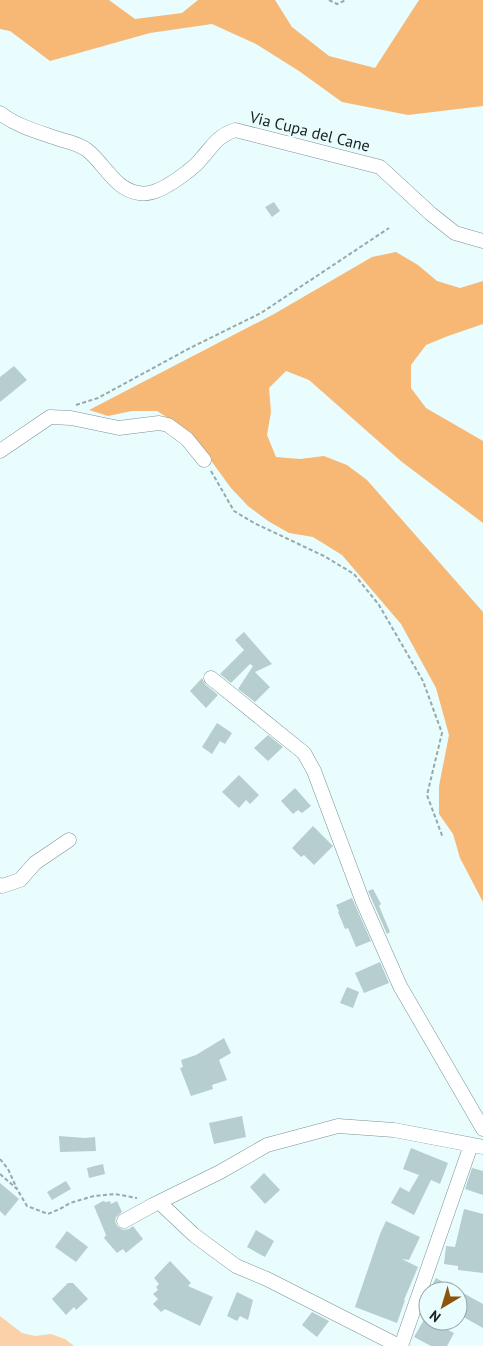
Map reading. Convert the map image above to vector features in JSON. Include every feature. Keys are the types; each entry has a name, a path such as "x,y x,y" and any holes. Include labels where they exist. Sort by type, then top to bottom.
{"street":[{"name":"Via Cupa del Cane","path":"0,113 30,129 78,145 87,150 126,189 140,194 168,186 200,161 225,133 235,130 380,167 431,214 455,233 483,242"},
{"path":"0,451 50,416 71,418 119,428 159,423 168,425 187,439 204,460"},
{"path":"211,678 304,753 314,771 363,902 400,986 483,1129"},
{"path":"0,885 20,880 34,863 69,840"},
{"path":"124,1221 159,1202 220,1172 267,1145 338,1126 394,1130 477,1146 400,1346 267,1279 236,1266 194,1235 159,1202"}],"path":[{"path":"329,0 337,4 346,0"},
{"path":"75,406 98,398 190,348 262,313 389,228"},
{"path":"204,460 234,510 254,523 324,556 354,574 379,605 423,681 442,733 427,796 443,838"},
{"path":"0,1159 8,1169 21,1198 27,1206 48,1214 70,1203 94,1196 115,1194 159,1202"},
{"path":"0,1174 17,1189 21,1198"}],"shaded area":[{"path":"0,0 109,0 135,19 182,13 198,0 275,0 292,27 329,56 375,68 419,0 483,0 483,106 408,115 342,102 299,71 256,44 212,24 150,33 50,61 10,31 0,29"},
{"path":"396,252 418,265 437,281 460,288 483,281 483,324 426,345 411,365 411,388 426,408 483,441 483,523 402,462 309,380 286,371 269,388 271,412 267,435 276,457 300,459 324,456 347,465 367,480 483,612 483,902 460,858 453,834 439,814 439,786 449,735 436,688 401,624 342,555 313,537 289,533 268,521 248,506 231,488 190,432 157,411 132,411 108,416 89,410 274,314 372,257"},
{"path":"0,1316 22,1333 35,1336 51,1334 65,1339 74,1346 0,1346"}],"building":[{"path":"274,202 280,211 272,217 265,207"},
{"path":"14,366 27,380 0,402 0,377"},
{"path":"244,632 272,664 255,672 270,687 255,702 238,689 253,666 250,664 231,683 220,674 244,650 235,640"},
{"path":"202,678 205,684 218,695 206,708 190,691"},
{"path":"217,723 232,733 225,744 220,741 212,754 202,747"},
{"path":"268,735 283,747 268,761 254,748"},
{"path":"239,775 259,795 250,804 246,800 239,808 222,792"},
{"path":"295,788 311,806 302,813 298,810 293,814 281,801"},
{"path":"313,826 333,846 314,865 304,855 301,857 292,848"},
{"path":"373,889 381,904 379,906 390,932 387,934 368,891"},
{"path":"352,898 371,941 356,947 348,928 345,929 336,905"},
{"path":"380,962 389,983 364,993 355,973"},
{"path":"347,987 359,992 353,1008 340,1003"},
{"path":"224,1038 231,1053 219,1060 227,1080 212,1085 213,1089 191,1096 180,1068 183,1067 181,1060 196,1055"},
{"path":"242,1116 246,1137 214,1144 209,1123"},
{"path":"59,1136 95,1137 96,1151 60,1152"},
{"path":"411,1148 448,1163 440,1184 431,1180 414,1215 391,1203 400,1187 409,1192 419,1175 403,1169"},
{"path":"103,1164 105,1174 89,1178 87,1168"},
{"path":"472,1168 483,1171 483,1195 465,1189"},
{"path":"264,1173 280,1190 265,1204 250,1187"},
{"path":"66,1181 71,1189 52,1200 47,1192"},
{"path":"0,1183 19,1199 5,1216 0,1211"},
{"path":"103,1201 110,1201 111,1204 117,1201 122,1212 116,1217 117,1226 123,1230 133,1226 143,1239 126,1253 123,1249 117,1253 104,1238 106,1235 94,1206"},
{"path":"464,1209 483,1214 483,1273 458,1270 458,1266 444,1264 446,1246 455,1247"},
{"path":"386,1221 420,1237 409,1260 402,1259 418,1267 404,1300 397,1323 355,1307"},
{"path":"256,1230 274,1241 265,1257 247,1247"},
{"path":"67,1231 88,1247 76,1262 55,1247"},
{"path":"170,1261 191,1283 188,1286 213,1297 200,1326 165,1309 161,1312 153,1304 158,1299 153,1294 158,1290 156,1287 159,1284 154,1278"},
{"path":"68,1283 73,1283 88,1299 76,1310 74,1307 66,1315 52,1299"},
{"path":"237,1292 253,1300 248,1320 240,1316 237,1321 227,1316"},
{"path":"468,1296 483,1304 483,1328 468,1320"},
{"path":"312,1312 329,1321 317,1337 302,1325"},
{"path":"418,1330 450,1331 454,1333 447,1346 431,1346 414,1337"}]}
